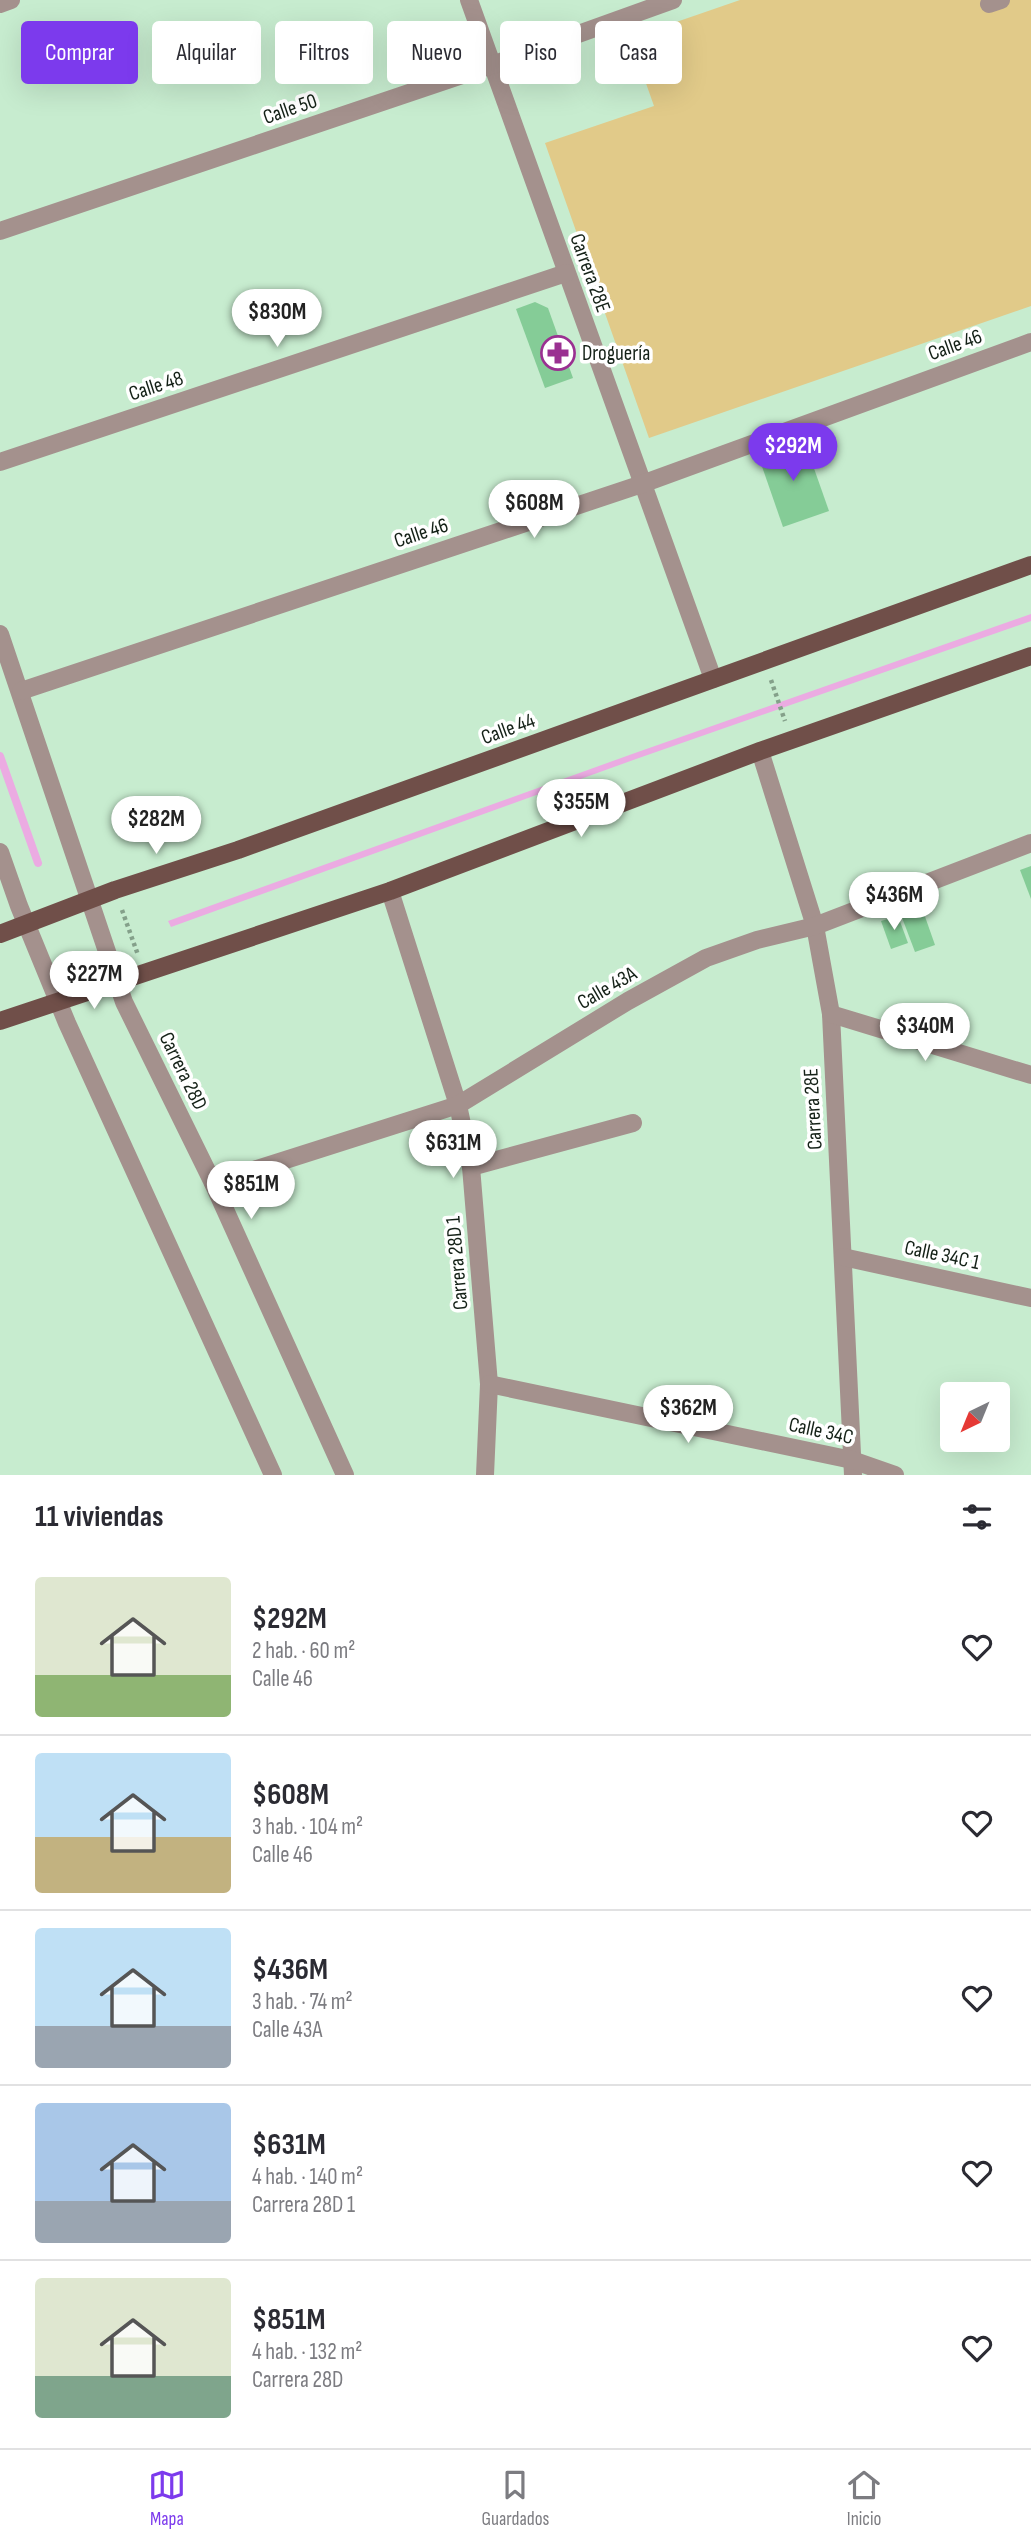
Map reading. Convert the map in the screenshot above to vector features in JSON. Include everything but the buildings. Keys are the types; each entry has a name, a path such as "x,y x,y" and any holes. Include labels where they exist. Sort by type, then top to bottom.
{"main road":[{"name":"Calle 44","path":"0,934 115,890 238,850 1031,565"},
{"path":"0,1021 390,891 760,751 1031,656"}],"street":[{"path":"0,4 11,0"},
{"name":"Carrera 28E","path":"469,0 713,679"},
{"name":"Calle 50","path":"0,231 492,65 673,0"},
{"name":"Calle 48","path":"0,462 566,273"},
{"name":"Calle 46","path":"21,691 642,484 1031,342"},
{"name":"Carrera 28D","path":"0,634 124,1002 213,1183 345,1475"},
{"name":"Carrera 28E","path":"760,751 815,926 831,1014 853,1468"},
{"name":"Calle 43A","path":"213,1183 458,1105 628,1001 706,958 757,940 815,926 1031,843"},
{"path":"0,852 58,1002 273,1475"},
{"name":"Carrera 28D 1","path":"390,891 458,1105 471,1167 489,1384 485,1475"},
{"path":"831,1014 1031,1075"},
{"path":"471,1167 632,1123"},
{"name":"Calle 34C 1","path":"844,1256 1031,1297"},
{"name":"Calle 34C","path":"489,1384 853,1468 895,1475"}],"path":[{"path":"775,690 783,716"},
{"path":"115,890 145,973"}],"shaded area":[{"path":"740,0 1031,0 1031,306 649,438 545,143 654,106 646,84 682,84 682,21 679,21"},
{"path":"1031,614 1031,621 636,759 171,927 168,921 635,753"}],"waterway":[{"path":"0,756 38,863"}],"place":[{"name":"Droguería","path":"558,353"}]}
